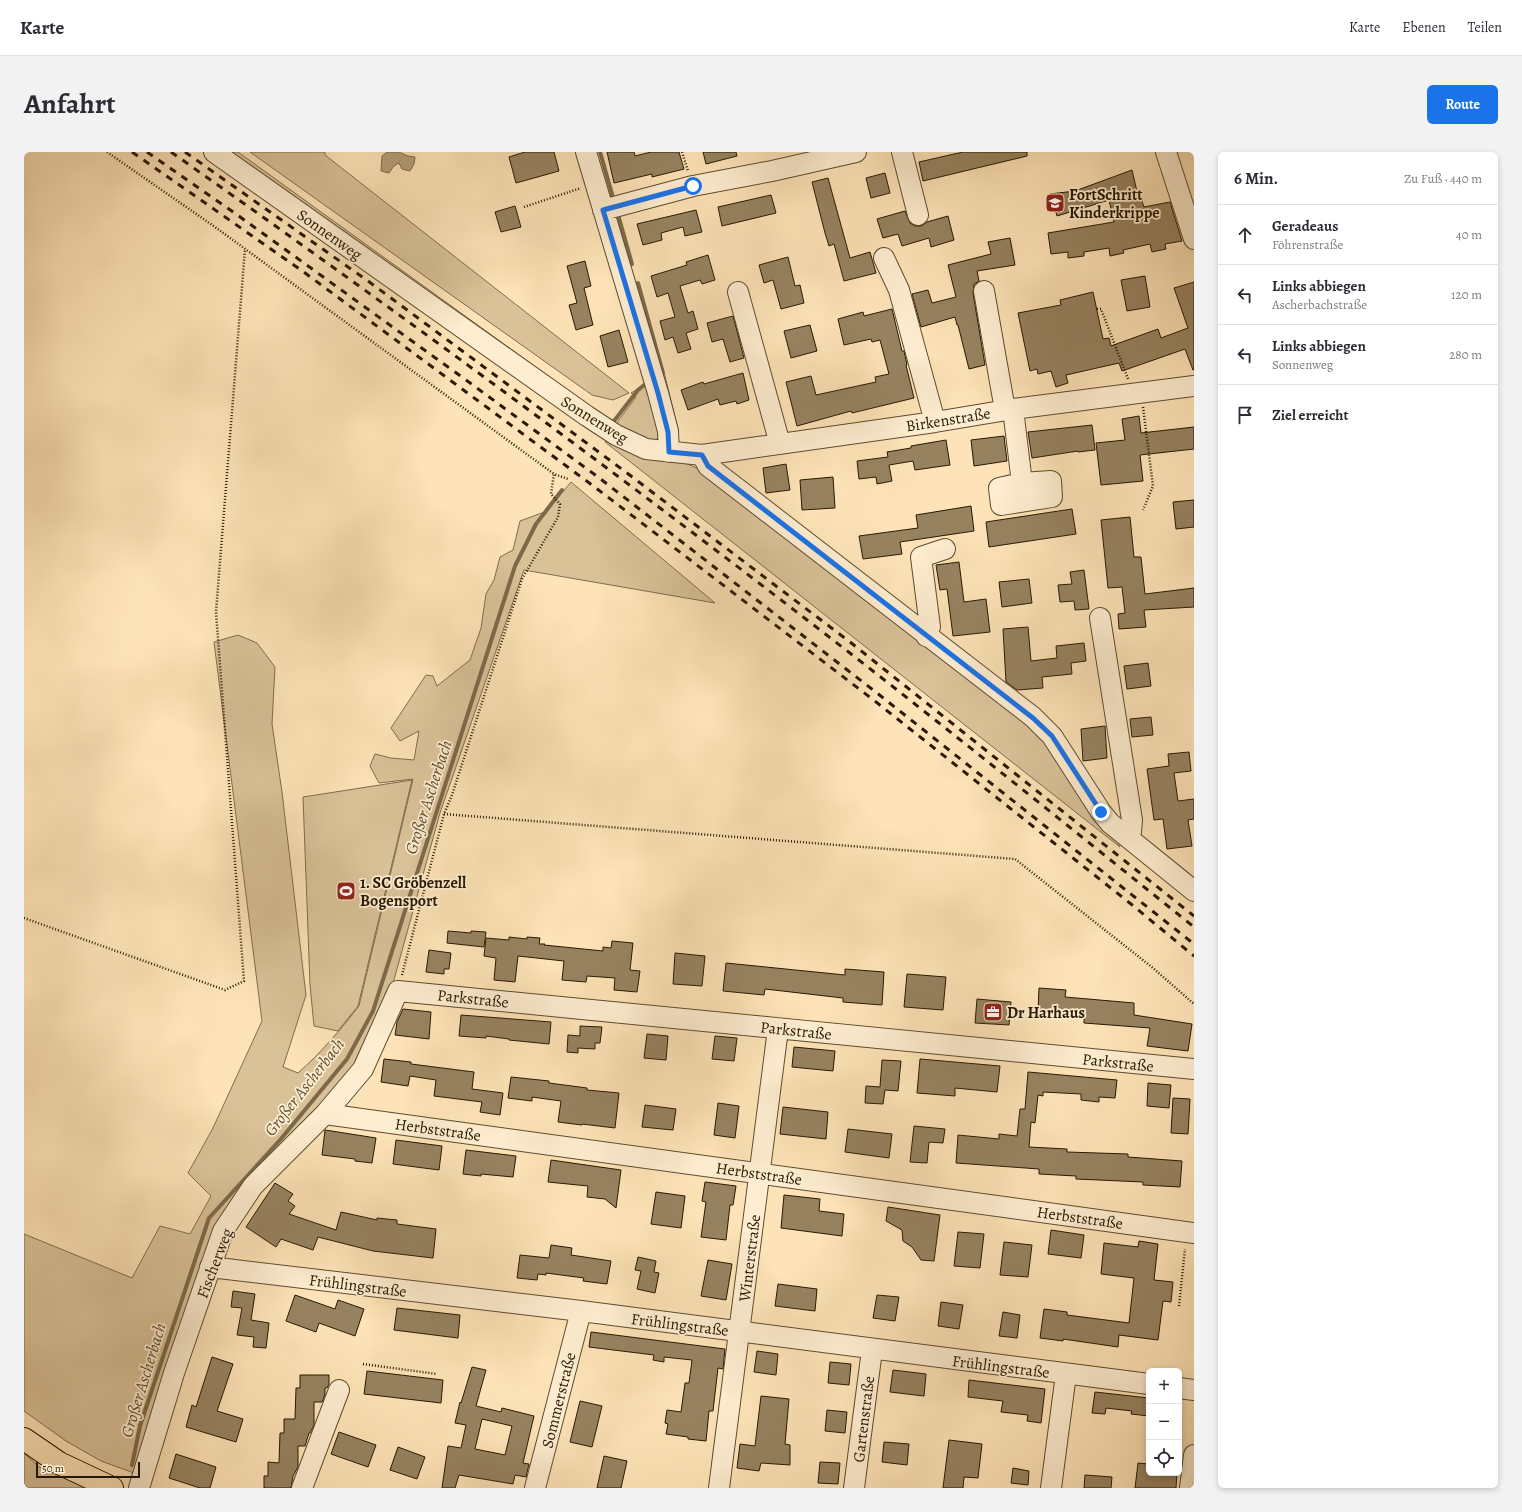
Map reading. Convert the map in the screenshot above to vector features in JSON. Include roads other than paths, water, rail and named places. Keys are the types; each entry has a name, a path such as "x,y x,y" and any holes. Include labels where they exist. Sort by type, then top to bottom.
{"main road":[{"path":"24,1439 59,1463 112,1488"}],"street":[{"name":"Sonnenweg","path":"214,152 616,435 646,449 702,455"},
{"path":"586,152 595,183 613,207 651,371 668,432 669,452"},
{"path":"613,207 693,186 772,171 856,152"},
{"path":"902,152 918,215"},
{"path":"1166,152 1194,239"},
{"path":"884,258 898,290 935,422"},
{"path":"984,291 1009,409 1022,483"},
{"path":"738,292 780,444"},
{"name":"Birkenstraße","path":"702,455 935,422 1136,389 1194,386"},
{"path":"702,455 708,466 1033,718 1052,736 1101,812 1110,822 1194,890"},
{"path":"926,636 930,627 921,557 944,549"},
{"path":"1100,618 1132,820 1131,832 1127,836"},
{"name":"Parkstraße","path":"398,991 1194,1069"},
{"name":"Fischerweg","path":"139,1488 174,1373 223,1231 253,1186 324,1114 363,1069 398,991"},
{"name":"Winterstraße","path":"719,1488 778,1029"},
{"name":"Herbststraße","path":"324,1114 1190,1232"},
{"name":"Frühlingstraße","path":"210,1267 581,1312 1146,1384"},
{"name":"Sommerstraße","path":"536,1488 581,1312"},
{"name":"Gartenstraße","path":"854,1488 872,1350"},
{"path":"1051,1488 1066,1374"},
{"path":"1182,1388 1194,1390"},
{"path":"302,1488 339,1390"},
{"path":"1190,1488 1194,1455"}],"waterway":[{"name":"Großer Ascherbach","path":"600,152 614,201"},
{"name":"Großer Ascherbach","path":"617,211 632,264"},
{"name":"Großer Ascherbach","path":"638,283 663,373 658,375"},
{"name":"Großer Ascherbach","path":"614,421 638,390 649,381"},
{"name":"Großer Ascherbach","path":"132,1465 140,1426 209,1218 280,1140 347,1059 373,1011 515,566 536,524 562,490"}],"railway":[{"path":"132,152 301,270 592,485 871,698 1131,904 1194,956"},
{"path":"147,152 236,214 598,477 877,693 1194,944"},
{"path":"171,152 427,335 680,523 890,684 1194,927"},
{"path":"185,152 368,281 627,473 850,642 1194,916"}],"place":[{"name":"FortSchritt Kinderkrippe","path":"1055,203"},
{"name":"1. SC Gröbenzell Bogensport","path":"346,891"},
{"name":"Dr Harhaus","path":"993,1012"}]}
